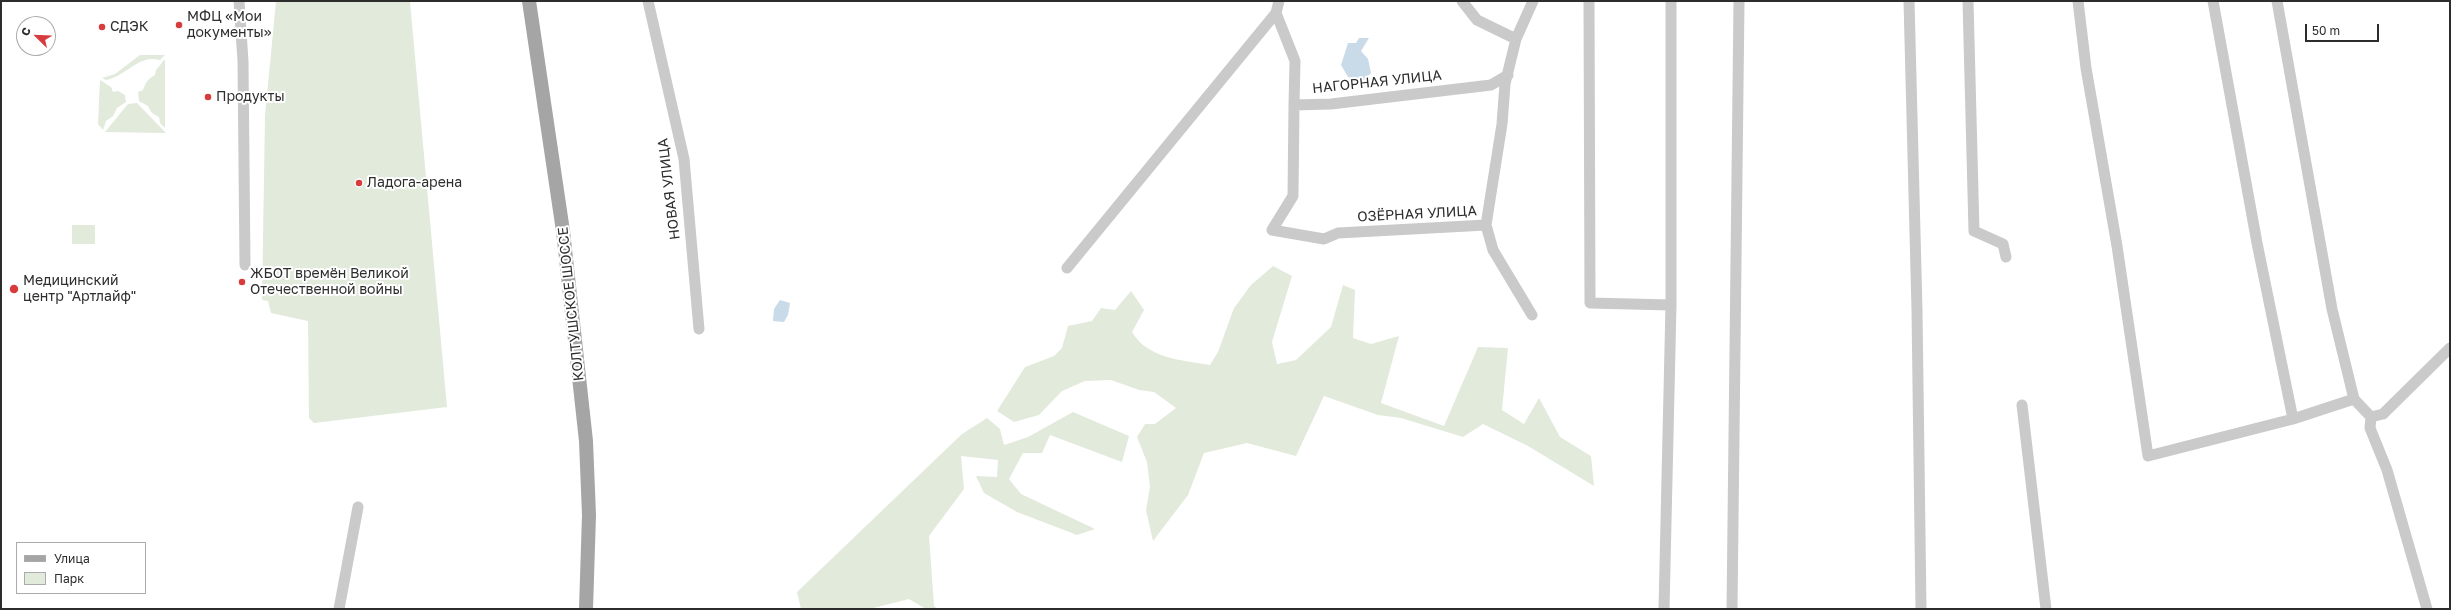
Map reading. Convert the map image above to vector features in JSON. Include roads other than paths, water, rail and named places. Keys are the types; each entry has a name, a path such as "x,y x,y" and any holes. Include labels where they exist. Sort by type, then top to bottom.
{"main road":[{"name":"КОЛТУШСКОЕ ШОССЕ","path":"529,1 559,200 586,441 589,502 586,609"}],"street":[{"path":"239,1 243,61 245,265"},
{"name":"НОВАЯ УЛИЦА","path":"648,1 684,159 699,329"},
{"path":"1067,268 1276,13 1279,1"},
{"path":"1462,1 1477,20 1516,39"},
{"name":"ОЗЁРНАЯ УЛИЦА","path":"1294,104 1293,196 1272,230 1324,239 1338,233 1486,225 1508,75 1516,39 1533,1"},
{"path":"1589,1 1590,303 1671,305"},
{"path":"1664,609 1671,305 1671,1"},
{"path":"1732,609 1739,1"},
{"path":"1908,1 1917,310 1921,609"},
{"path":"1968,1 1974,231 2003,244 2006,257"},
{"path":"2078,1 2086,68 2117,246 2148,456 2293,419 2354,399"},
{"path":"2213,1 2257,243 2293,419"},
{"path":"2277,1 2332,309 2354,399 2371,417 2370,428 2387,470 2427,609"},
{"name":"НАГОРНАЯ УЛИЦА","path":"1276,13 1295,61 1294,104 1332,104 1491,85 1508,75"},
{"path":"1486,225 1493,250 1532,315"},
{"path":"2371,417 2383,414 2450,348"},
{"path":"2022,405 2046,609"},
{"path":"339,609 358,507"}],"water":[{"path":"1359,38 1369,38 1361,51 1368,59 1371,73 1363,81 1348,77 1341,65 1348,43 1356,43"},
{"path":"780,300 790,303 788,315 784,322 773,321 774,309"}],"place":[{"name":"МФЦ «Мои документы»","path":"179,25"},
{"name":"СДЭК","path":"102,27"},
{"name":"Продукты","path":"208,97"},
{"name":"Ладога-арена","path":"359,183"},
{"name":"ЖБОТ времён Великой Отечественной войны","path":"242,282"},
{"name":"Медицинский центр \"Артлайф\"","path":"14,289"}]}
